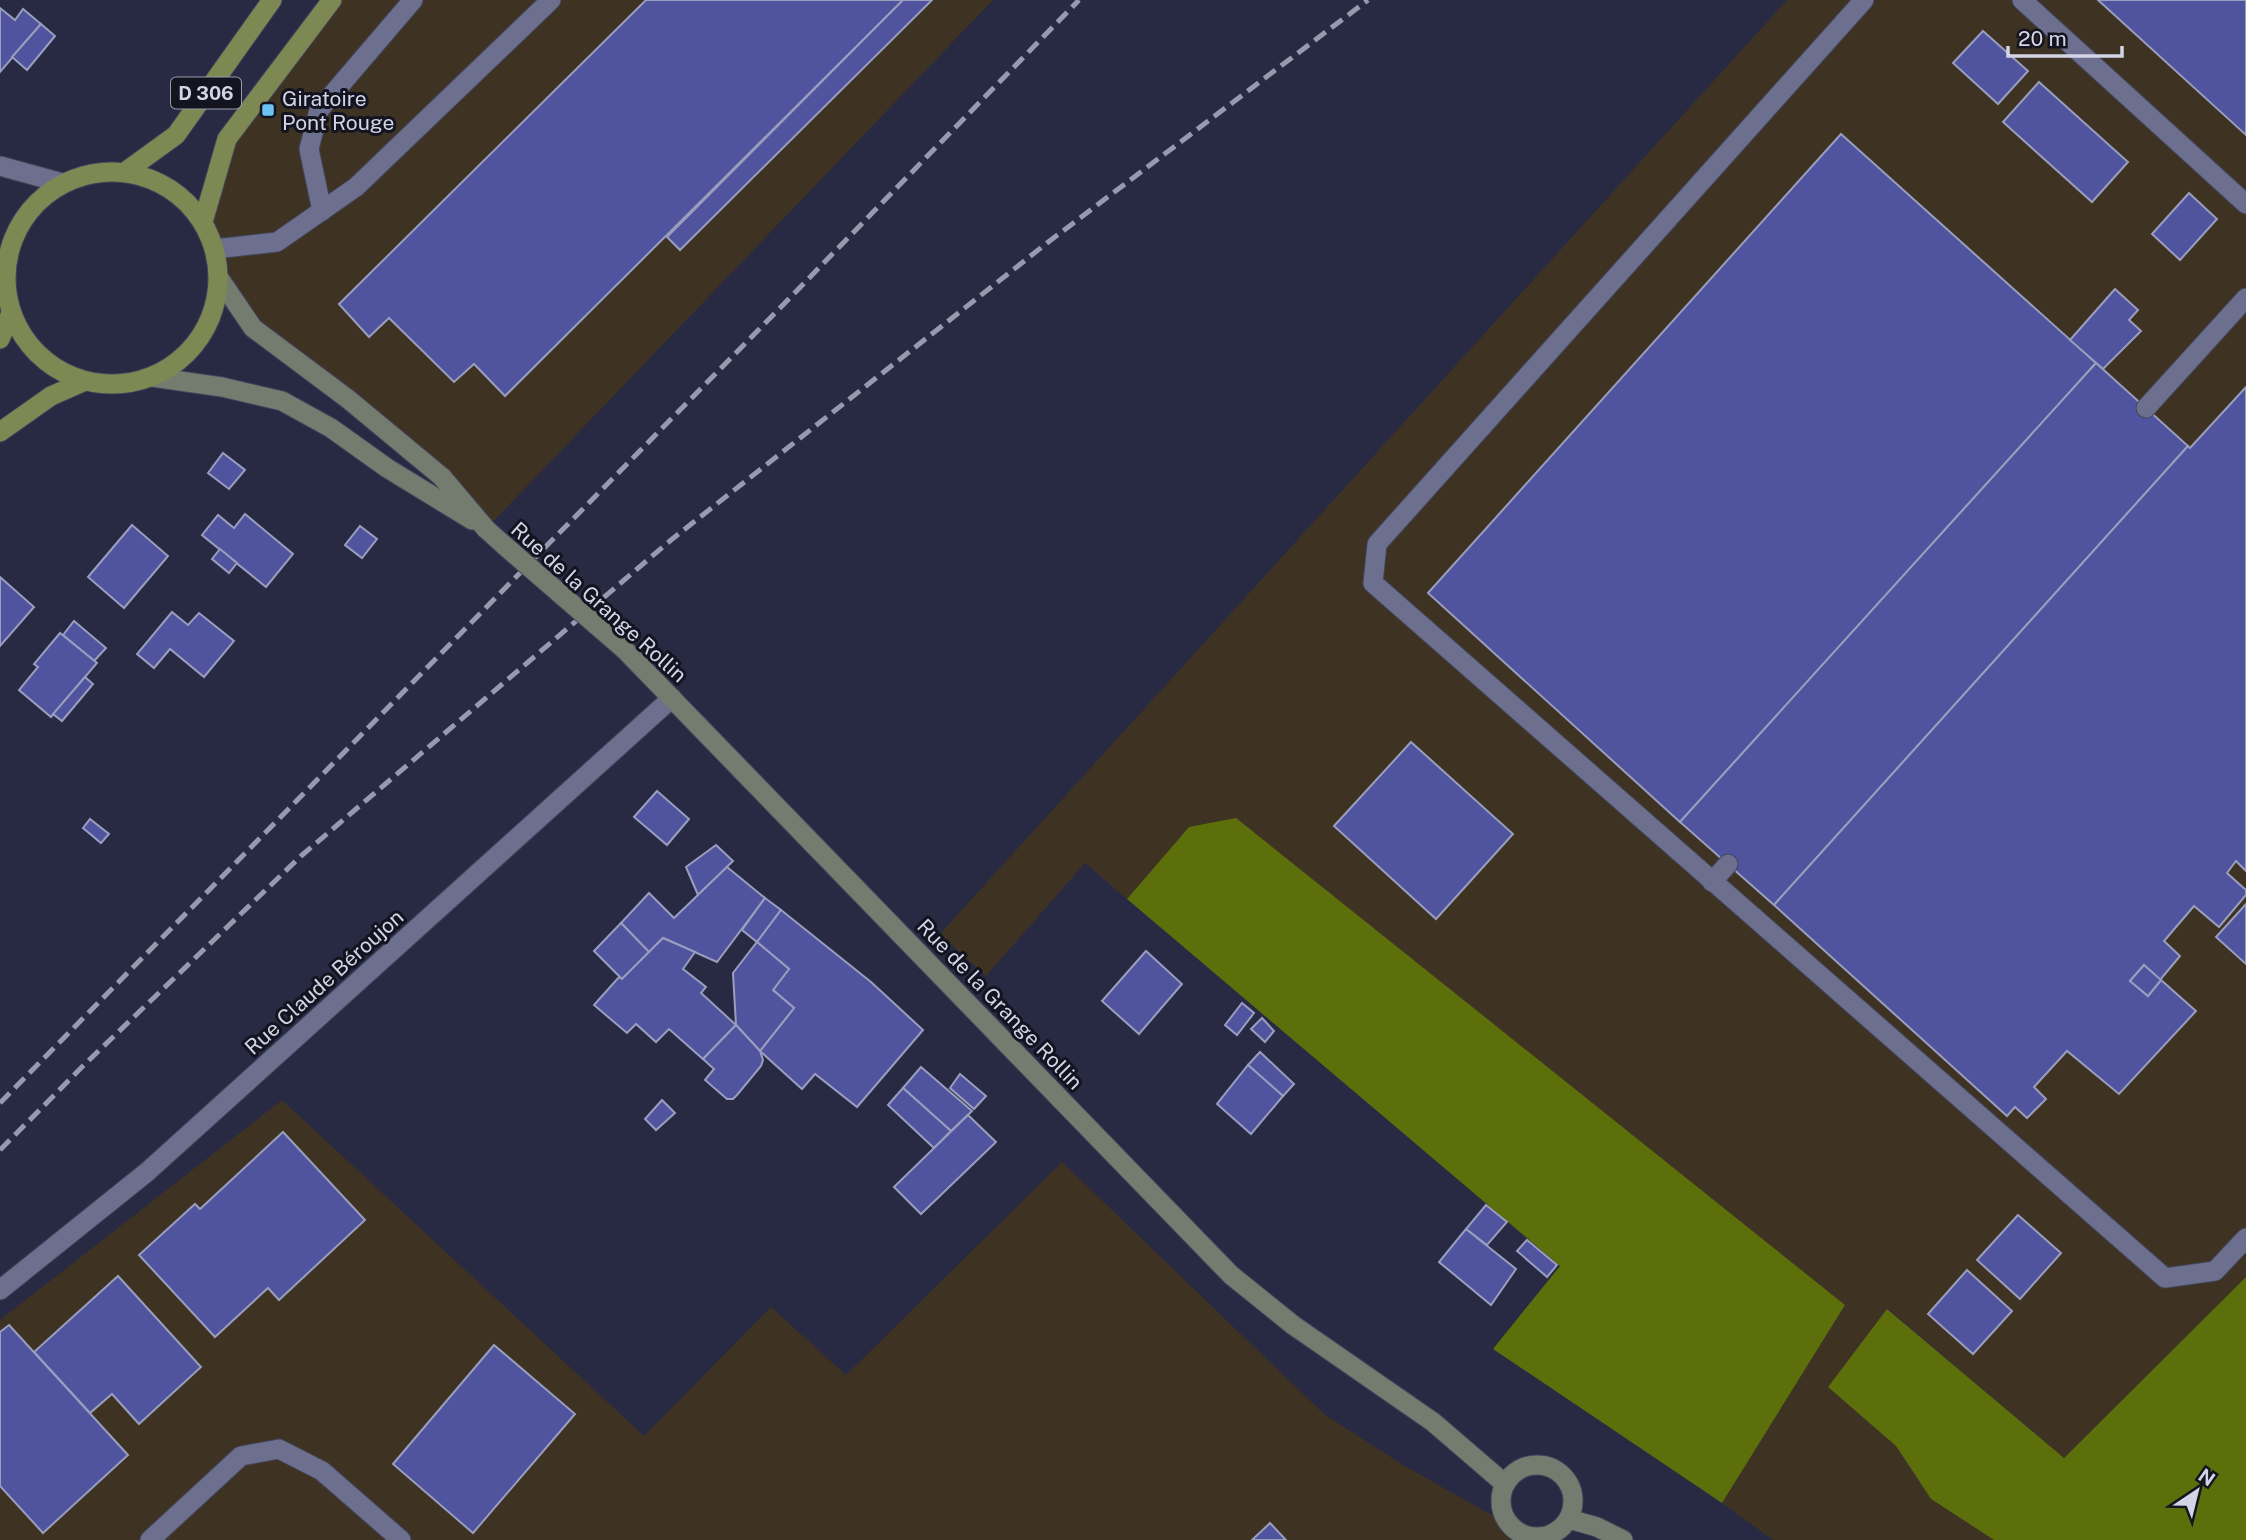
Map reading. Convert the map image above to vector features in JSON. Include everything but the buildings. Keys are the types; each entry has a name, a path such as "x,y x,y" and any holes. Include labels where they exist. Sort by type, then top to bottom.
{"main road":[{"name":"D 306","path":"125,172 176,135 272,0"},
{"name":"D 306","path":"203,222 227,139 332,0"},
{"path":"125,172 156,181 182,198 203,222 215,250 219,278 214,309 200,338 179,361 152,377 119,385 85,381 53,368 27,344 11,313 2,270 20,222 38,200 62,183 93,173 125,172"},
{"name":"Rue de la Grange Rollin","path":"219,278 253,328 348,399 442,477 505,546 624,649 1231,1275 1293,1325 1433,1422 1505,1484"},
{"path":"0,339 11,313"},
{"name":"Rue de la Grange Rollin","path":"152,377 222,387 282,401 331,428 387,468 486,528"},
{"path":"0,432 51,396 85,381"},
{"path":"1541,1465 1555,1469 1572,1492 1573,1506 1569,1519 1560,1530 1547,1536 1523,1538 1509,1524 1502,1511 1501,1497 1505,1484 1514,1473 1527,1466 1541,1465"},
{"path":"1569,1519 1597,1527 1623,1540"}],"street":[{"path":"322,211 309,149 318,110 413,0"},
{"path":"215,250 276,242 356,187 551,0"},
{"path":"1864,0 1377,544 1373,583 2165,1278 2215,1271 2246,1238"},
{"path":"2022,0 2246,204"},
{"path":"0,166 62,183"},
{"path":"2146,408 2246,298"},
{"name":"Rue Claude Béroujon","path":"0,1290 147,1172 672,698"},
{"path":"1712,882 1728,864"},
{"path":"150,1540 241,1456 279,1449 322,1471 401,1540"}],"shaded area":[{"path":"332,0 993,0 486,529 298,362 219,278 215,249 203,222 227,139"},
{"path":"1787,0 2246,0 2246,1277 2064,1458 1888,1309 1828,1387 1896,1446 1931,1499 1994,1540 1773,1540 1722,1503 1845,1305 1189,827 1127,899 1085,863 986,976 940,934"},
{"path":"282,1100 644,1436 771,1307 846,1375 1062,1162 1324,1414 1403,1465 1536,1540 0,1540 0,1320"}],"green space":[{"path":"1236,818 1845,1305 1722,1503 1493,1349 1560,1266 1127,899 1189,827"},
{"path":"2246,1277 2246,1540 1994,1540 1931,1499 1896,1446 1828,1387 1887,1309 2064,1458"}],"railway":[{"path":"0,1103 1079,0"},
{"path":"0,1150 85,1064 301,856 671,540 1047,243 1368,0"}],"place":[{"name":"Giratoire Pont Rouge","path":"268,110"}]}
